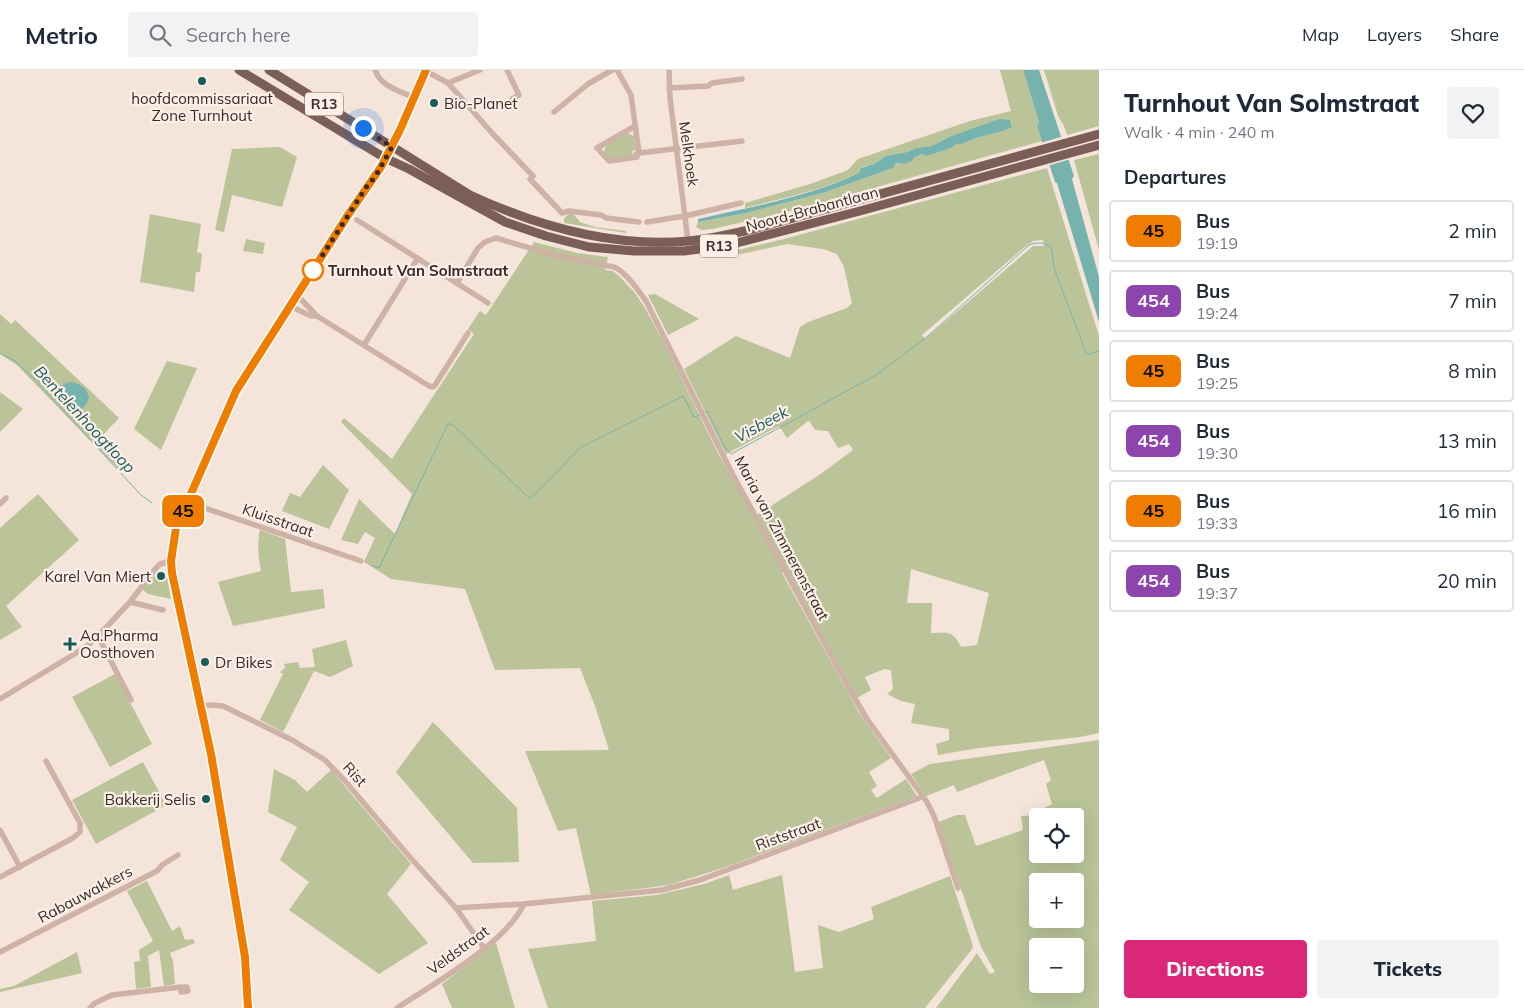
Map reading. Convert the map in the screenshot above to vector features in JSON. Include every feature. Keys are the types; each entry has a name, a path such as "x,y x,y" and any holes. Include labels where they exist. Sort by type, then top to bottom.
{"main road":[{"name":"Noord-Brabantlaan","path":"239,70 385,158 409,169 505,222 546,236 589,247 634,251 684,251 730,245 1099,145"},
{"name":"Noord-Brabantlaan","path":"268,70 470,195 502,210 562,230 632,242 688,241 753,229 1099,134"},
{"path":"248,1008 245,957 225,831 202,706 178,601 171,561 174,537 187,502 236,391 362,193 375,177 392,147"}],"street":[{"path":"375,70 378,78 384,84 415,98"},
{"path":"448,83 480,70"},
{"path":"507,70 521,94 512,99"},
{"path":"554,112 588,84 612,70"},
{"path":"617,70 630,94 635,126 639,153 636,154 637,157 609,161 597,148 635,126"},
{"name":"Melkhoek","path":"669,70 669,88 688,241"},
{"path":"392,147 426,71 448,83 533,176 530,179 562,213 569,211 639,222"},
{"path":"669,88 708,86 712,83 742,79"},
{"path":"639,153 742,141"},
{"path":"647,222 685,216 741,203"},
{"path":"357,220 488,303"},
{"name":"Maria van Zimmerenstraat","path":"456,283 478,248 485,242 496,238 553,255 614,267 620,270 633,284 646,301 733,475 850,690 867,719 922,797"},
{"path":"364,345 418,258"},
{"path":"297,295 317,316 433,387 468,333"},
{"path":"290,306 312,316 317,316"},
{"path":"0,504 6,498"},
{"name":"Kluisstraat","path":"187,502 361,562"},
{"path":"0,699 77,652 98,636 130,602 156,568 160,564 171,561"},
{"path":"130,602 163,610"},
{"path":"98,636 131,700"},
{"name":"Rist","path":"202,706 223,706 292,740 325,760 456,908 484,948"},
{"path":"0,876 73,838 80,832 80,823 46,761"},
{"path":"922,797 927,802 934,816 958,888"},
{"name":"Riststraat","path":"524,904 662,890 700,880 922,797"},
{"path":"0,830 20,867"},
{"name":"Rabauwakkers","path":"0,952 157,871 162,865 178,855"},
{"path":"456,908 524,904"},
{"name":"Veldstraat","path":"398,1008 465,963 505,931 516,918 524,904"},
{"path":"90,1008 95,1003 112,995 181,988"}],"green space":[{"path":"1000,70 1023,70 1039,122 1037,126 1042,141 787,212 712,229 702,230 696,227 698,222 746,213 823,193 893,168 896,163 904,164 922,154 951,148 958,142 960,145 976,138 1003,131 999,119 951,136 932,146 886,156 874,164 862,167 859,173 831,184 745,208 745,203 810,184 848,170 858,159 970,121 1011,111"},
{"path":"1044,70 1099,70 1099,126 1067,135 1058,116"},
{"path":"627,133 634,136 636,150 632,151 633,156 611,159 604,151 607,144"},
{"path":"280,147 297,157 282,207 232,195 224,232 215,230 232,149"},
{"path":"1099,154 1099,250 1074,160"},
{"path":"1047,168 1099,336 1099,733 938,755 936,744 949,740 949,729 911,723 915,704 901,701 887,694 893,689 891,670 884,669 865,677 871,690 857,698 787,569 782,573 860,714 891,758 869,772 877,786 871,790 877,798 906,779 917,796 726,867 669,885 591,895 576,828 558,831 525,751 609,750 580,668 495,670 465,589 391,579 364,562 375,538 365,532 358,544 341,540 359,499 395,534 412,494 341,422 344,418 392,459 474,334 468,329 480,311 486,315 534,242 577,253 608,257 605,270 613,271 620,277 635,293 645,308 719,455 754,517 822,473 853,450 849,444 838,448 828,431 815,430 808,421 787,438 779,426 726,454 684,369 736,336 790,358 800,327 808,322 847,308 852,303 844,267 837,254 823,249 787,244 727,257 726,253","holes":["1043,240 1044,246 1033,246 925,339 922,335 1026,246 1033,241","911,569 989,593 977,645 961,647 952,635 931,633 932,603 907,603"]},
{"path":"571,211 580,222 595,227 626,231 626,233 564,223 564,219"},
{"path":"150,214 201,224 197,252 202,254 200,272 196,272 194,292 140,282"},
{"path":"246,239 265,243 263,254 243,251"},
{"path":"655,294 699,319 668,335 648,295"},
{"path":"0,314 11,324 15,320 119,418 100,438 125,462 118,469 17,365 0,354"},
{"path":"167,361 197,368 161,450 134,429"},
{"path":"0,392 23,409 0,432"},
{"path":"323,465 349,490 329,529 282,511 290,493 300,497"},
{"path":"38,494 79,540 6,606 22,627 0,640 0,528"},
{"path":"260,530 285,539 291,592 323,589 325,608 233,626 218,582 261,571 258,550"},
{"path":"159,571 166,572 171,599 148,594 142,589"},
{"path":"346,640 353,666 330,677 314,671 283,732 260,720 283,674 280,672 285,668 284,664 298,662 300,668 315,667 312,649"},
{"path":"115,674 152,744 110,767 72,697"},
{"path":"433,722 517,808 519,862 473,863 396,772"},
{"path":"1099,740 1099,1008 936,1008 977,953 990,974 995,972 981,947 938,822 957,815 965,815 976,846 1023,830 1021,816 1029,816 1029,863 1084,863 1084,808 1044,808 1052,804 1046,784 1051,780 1044,760 957,792 954,785 926,796 911,774 930,764"},
{"path":"143,762 166,805 96,844 72,800"},
{"path":"274,769 295,780 307,792 331,770 411,864 387,894 428,943 379,974 289,910 309,882 280,860 297,827 268,812"},
{"path":"729,875 733,890 782,875 795,972 823,968 818,925 839,932 874,919 871,907 950,876 973,948 925,1008 548,1008 528,949 596,941 592,901 657,895 704,884"},
{"path":"147,881 172,931 180,926 185,940 193,939 195,943 170,953 173,961 175,984 164,986 159,950 148,956 151,987 136,989 134,962 140,961 139,950 153,941 127,891"},
{"path":"496,943 515,1008 452,1008 442,984"},
{"path":"77,952 82,973 0,992 0,989 14,986"}],"water":[{"path":"1023,70 1039,70 1074,176 1072,179 1099,277 1099,322 1057,183 1055,182 1037,126 1039,122"},
{"path":"999,119 1010,120 1012,127 960,145 958,143 951,148 926,156 922,154 904,164 896,163 893,168 823,193 746,213 698,222 698,219 780,200 821,188 859,173 861,168 874,164 886,156 932,146 951,136"},
{"path":"69,382 82,386 89,398 83,407 73,412 64,405 57,395 58,389"}],"pier":[{"path":"1064,136 1071,159 1047,166 1040,143"}],"waterway":[{"name":"Visbeek","path":"704,413 707,411 725,448 731,454 878,374 929,335 1029,245 1035,243 1043,243 1051,247 1055,271 1086,353 1099,351"},
{"name":"Bentelenhoogtloop","path":"0,353 15,361 35,380 141,495 152,503"},
{"name":"Visbeek","path":"372,566 379,568 448,424 454,426 531,498 581,447 683,396 694,417 700,415"}],"bus line":[{"name":"45","path":"248,1008 245,957 225,831 202,706 172,573 171,561 174,537 187,502 236,391 348,215 381,167 415,98 426,70"}],"place":[{"name":"hoofdcommissariaat Zone Turnhout","path":"202,81"},
{"name":"Bio-Planet","path":"434,103"},
{"name":"Turnhout Van Solmstraat","path":"313,270"},
{"name":"Karel Van Miert","path":"161,576"},
{"name":"Aa.Pharma Oosthoven","path":"70,644"},
{"name":"Dr Bikes","path":"205,662"},
{"name":"Bakkerij Selis","path":"206,799"}],"route":[{"path":"313,270 367,186 375,177 392,147 363,128"}]}
